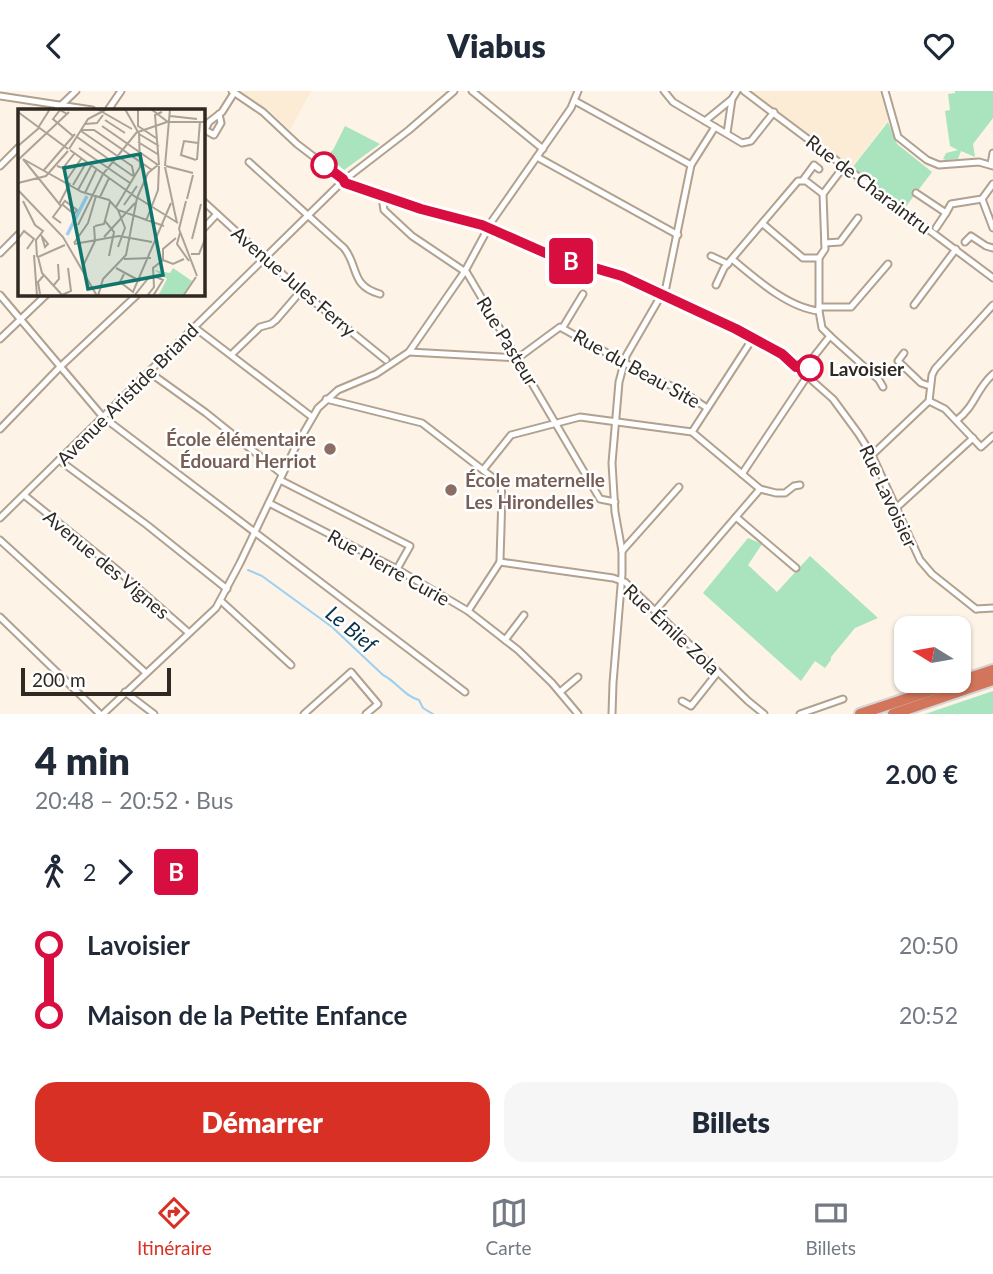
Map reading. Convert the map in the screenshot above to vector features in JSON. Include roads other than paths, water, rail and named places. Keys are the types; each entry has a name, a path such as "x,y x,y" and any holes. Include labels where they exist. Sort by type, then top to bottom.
{"highway":[{"path":"860,714 993,670"},
{"path":"893,714 993,680"}],"street":[{"path":"0,96 59,108 76,91"},
{"path":"109,109 121,91"},
{"name":"Avenue Aristide Briand","path":"0,518 346,180 410,130 454,91"},
{"path":"472,91 543,149"},
{"path":"664,91 673,102 743,143 747,143 774,112"},
{"path":"705,121 732,99 737,91"},
{"name":"Rue de Charaintru","path":"744,91 993,278"},
{"path":"885,91 898,137 926,160 939,165 974,162 992,165 993,153"},
{"path":"219,114 233,92"},
{"name":"Rue Lavoisier","path":"233,92 263,112 297,144 346,180 382,197 488,227 550,255 610,272 662,294 782,354 834,399 872,455 920,560 932,574 976,609 993,610"},
{"path":"0,617 102,714 220,601 312,417 326,399 342,387 392,365 409,352 465,271 488,227 575,101 577,92"},
{"path":"727,133 732,99"},
{"path":"575,101 691,165"},
{"path":"612,714 622,582 622,551 612,463 619,382 624,362 668,280 691,165 715,127"},
{"path":"0,166 18,148"},
{"path":"537,157 676,233"},
{"path":"249,162 348,252 359,281 374,293 380,294"},
{"path":"716,285 730,261 763,225 783,196 798,181 803,180 814,165 819,169"},
{"path":"845,165 823,194 825,243 819,258 819,309 822,328 879,380 883,387"},
{"path":"803,180 823,194"},
{"path":"936,227 951,204 982,199 993,184"},
{"path":"916,193 946,213"},
{"name":"Rue Pasteur","path":"382,197 384,210 412,236 465,271 600,499 615,502"},
{"path":"982,199 993,228"},
{"name":"Avenue Jules Ferry","path":"205,203 301,291 386,360"},
{"path":"205,227 217,213"},
{"path":"825,243 840,241 858,218"},
{"path":"763,225 803,258 819,258"},
{"path":"0,253 18,235"},
{"path":"965,241 971,236 993,248"},
{"path":"914,305 956,249"},
{"path":"711,256 730,261 769,289 805,309 851,307 888,264"},
{"path":"232,354 260,327 276,320 301,291"},
{"path":"563,327 583,294"},
{"path":"0,295 103,417 464,692"},
{"path":"0,339 45,296"},
{"path":"0,429 60,367 136,296"},
{"path":"872,455 929,401 935,369 993,305"},
{"path":"194,327 312,417"},
{"name":"Rue du Beau Site","path":"518,358 557,327 563,327 708,408"},
{"path":"808,364 830,336"},
{"path":"692,432 753,338"},
{"path":"409,352 518,358"},
{"path":"904,353 898,361 921,383 930,386"},
{"path":"796,367 808,364"},
{"path":"742,474 807,377 810,368 808,364"},
{"path":"149,372 206,413 281,477 411,546 397,569"},
{"path":"957,420 968,411 983,383 993,374"},
{"path":"326,399 422,423 501,484 500,562 468,611"},
{"path":"929,401 945,409 981,447 993,436"},
{"path":"483,470 511,435 580,417 692,432 760,489 776,493 800,485"},
{"path":"895,509 973,438"},
{"path":"59,460 227,589"},
{"path":"622,551 679,487"},
{"path":"655,611 760,489"},
{"name":"Avenue des Vignes","path":"24,495 114,567 189,633"},
{"name":"Rue Pierre Curie","path":"269,503 397,569 468,611 552,683 578,714"},
{"path":"736,517 796,568"},
{"path":"0,541 146,673"},
{"name":"Rue Émile Zola","path":"500,562 613,578 629,585 718,673 764,714"},
{"path":"220,601 291,665"},
{"path":"505,640 524,615"},
{"path":"304,714 351,672 378,703 366,714"},
{"path":"682,701 689,706 692,704 718,673"},
{"path":"560,692 578,677"},
{"path":"125,692 154,714"},
{"path":"800,714 843,699"}],"waterway":[{"name":"Le Bief","path":"248,570 262,576 332,627 383,675 419,700 423,708 433,714"}],"place":[{"name":"Lavoisier","path":"810,368"},
{"name":"École élémentaire Édouard Herriot","path":"330,449"},
{"name":"École maternelle Les Hirondelles","path":"451,490"}]}
